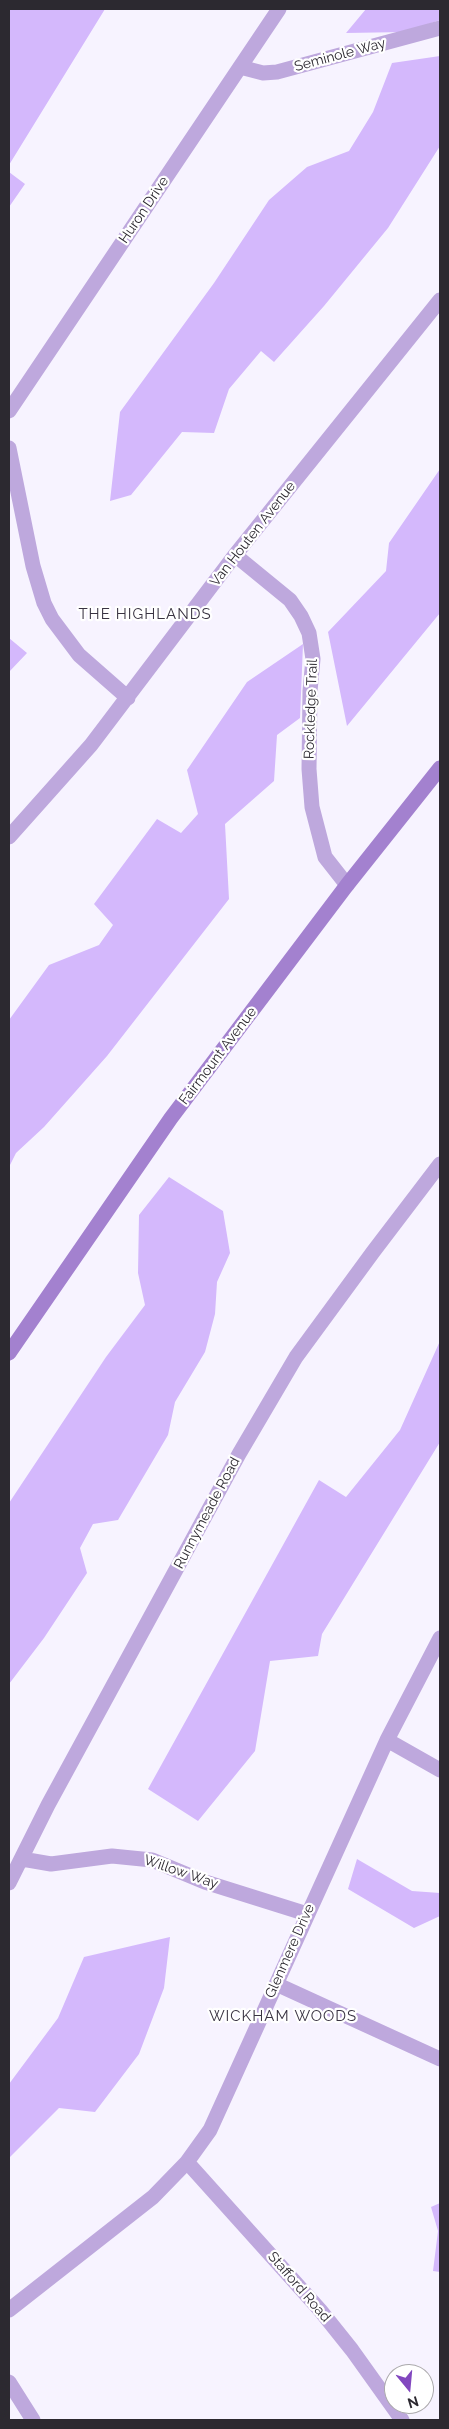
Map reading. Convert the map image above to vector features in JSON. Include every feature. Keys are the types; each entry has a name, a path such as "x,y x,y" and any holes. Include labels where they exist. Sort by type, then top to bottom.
{"main road":[{"name":"Fairmount Avenue","path":"9,1353 171,1118 347,885 440,768"}],"street":[{"name":"Huron Drive","path":"9,411 279,9"},
{"name":"Seminole Way","path":"240,68 263,73 277,72 440,28"},
{"name":"Van Houten Avenue","path":"9,837 91,745 235,555 440,300"},
{"path":"9,448 33,566 44,603 52,619 79,655 128,698"},
{"name":"Rockledge Trail","path":"235,555 290,600 301,616 309,634 313,659 310,691 309,769 312,807 325,857 347,885"},
{"name":"Runnymeade Road","path":"9,1883 48,1805 239,1454 296,1357 372,1252 440,1164"},
{"name":"Glenmere Drive","path":"9,2310 153,2197 187,2162 210,2130 387,1740 440,1638"},
{"path":"387,1740 440,1770"},
{"name":"Willow Way","path":"22,1859 51,1864 112,1856 152,1860 205,1882 307,1914"},
{"path":"276,1984 440,2059"},
{"name":"Stafford Road","path":"187,2162 320,2310 352,2350 402,2420"},
{"path":"9,2382 33,2420"}],"shaded area":[{"path":"9,9 105,9 9,165"},
{"path":"366,9 440,9 440,20 405,32 346,33"},
{"path":"440,56 440,146 388,228 324,306 274,362 261,351 229,389 214,433 182,432 131,495 110,501 120,412 214,283 269,200 307,167 349,151 373,112 392,63"},
{"path":"9,172 25,184 9,207"},
{"path":"440,469 440,613 347,726 328,632 386,571 389,543"},
{"path":"9,638 27,653 9,672"},
{"path":"303,644 300,718 277,735 274,781 225,824 229,899 107,1056 44,1127 16,1153 9,1167 9,1020 49,965 99,945 113,925 94,904 157,819 181,833 198,814 187,770 247,682"},
{"path":"169,1177 223,1211 230,1253 217,1282 215,1314 205,1352 175,1402 168,1435 118,1520 93,1524 80,1548 87,1573 44,1638 9,1684 9,1503 106,1357 145,1305 138,1273 139,1215"},
{"path":"440,1341 440,1442 322,1634 318,1656 270,1661 255,1751 198,1821 148,1789 319,1480 346,1497 400,1430"},
{"path":"357,1859 412,1891 440,1893 440,1916 414,1928 348,1889"},
{"path":"170,1937 164,1988 139,2054 95,2112 59,2108 9,2158 9,2084 58,2018 84,1957"},
{"path":"440,2203 440,2272 433,2271 438,2231 431,2207"}],"district":[{"name":"THE HIGHLANDS","path":"145,614"},
{"name":"WICKHAM WOODS","path":"283,2016"}]}
